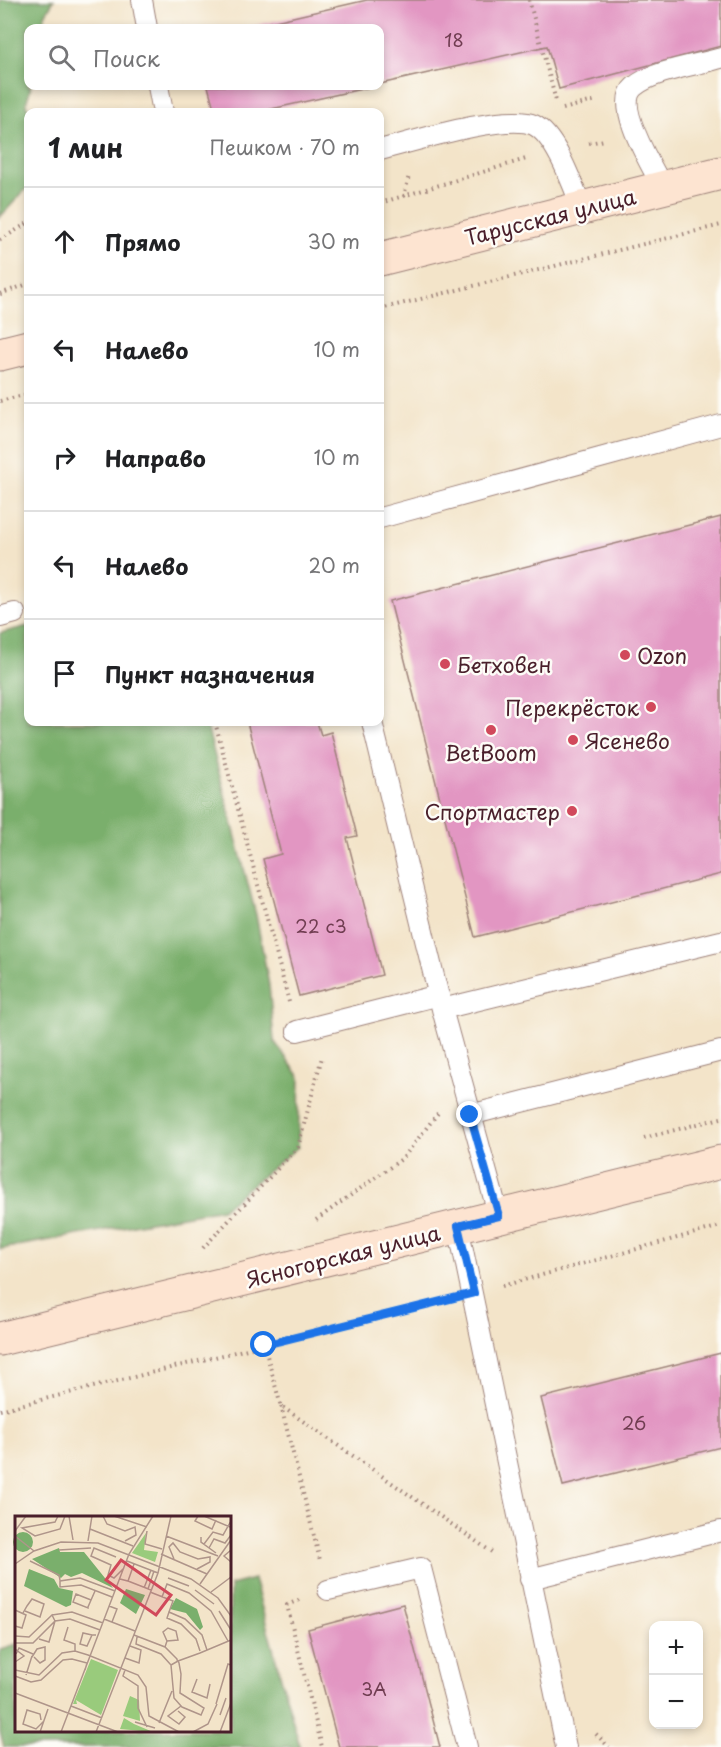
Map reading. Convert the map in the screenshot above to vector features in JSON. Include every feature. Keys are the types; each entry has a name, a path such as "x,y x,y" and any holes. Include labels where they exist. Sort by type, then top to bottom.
{"main road":[{"name":"Тарусская улица","path":"384,258 721,173"},
{"path":"0,354 24,348"},
{"name":"Ясногорская улица","path":"0,1339 721,1162"}],"lane":[{"path":"142,0 146,24"},
{"path":"663,188 635,135 626,104 632,88 647,78 721,58"},
{"path":"159,90 162,108"},
{"path":"384,149 502,121 534,125 557,149 582,208"},
{"path":"384,517 721,425"},
{"path":"373,726 461,1084 499,1216"},
{"path":"297,1031 721,941"},
{"path":"470,1115 721,1051"},
{"path":"458,1226 474,1293 530,1579 566,1747"},
{"path":"530,1579 721,1531"},
{"path":"328,1590 422,1568 467,1747"}],"path":[{"path":"529,0 558,110 632,88"},
{"path":"384,202 557,149 635,135"},
{"path":"0,240 24,225"},
{"path":"384,308 721,225"},
{"path":"0,294 24,285"},
{"path":"0,401 24,395"},
{"path":"215,726 297,1031"},
{"path":"200,1251 298,1147 322,1057"},
{"path":"310,1224 403,1158 461,1084"},
{"path":"0,1410 474,1293 721,1226"},
{"path":"264,1345 281,1406 530,1579"}],"green space":[{"path":"0,0 54,0 45,15 44,24 24,24 24,90 30,90 26,104 28,108 24,108 24,191 0,217"},
{"path":"24,627 24,726 207,726 256,915 269,985 274,1041 300,1077 298,1147 222,1209 0,1249 0,633"},
{"path":"254,1579 300,1747 4,1747 0,1732 0,1649 15,1644 15,1732 231,1732 231,1585"}],"building":[{"path":"367,0 721,0 721,46 559,89 547,46 384,83 384,24 262,24"},
{"path":"209,90 357,90 276,108 214,108"},
{"name":"Ясенево","path":"721,517 721,874 475,937 390,601"},
{"path":"248,726 318,726 321,735 331,732 357,836 347,838 382,975 299,996 263,859 281,854"},
{"path":"721,1353 721,1447 563,1486 541,1398"},
{"path":"403,1604 440,1747 339,1747 308,1629"}],"place":[{"name":"Ozon","path":"625,655"},
{"name":"Бетховен","path":"445,664"},
{"name":"Перекрёсток","path":"651,707"},
{"name":"BetBoom","path":"491,730"},
{"name":"Ясенево","path":"573,740"},
{"name":"Спортмастер","path":"572,811"}],"route":[{"path":"264,1345 474,1293 458,1226 499,1216 470,1115"}]}
